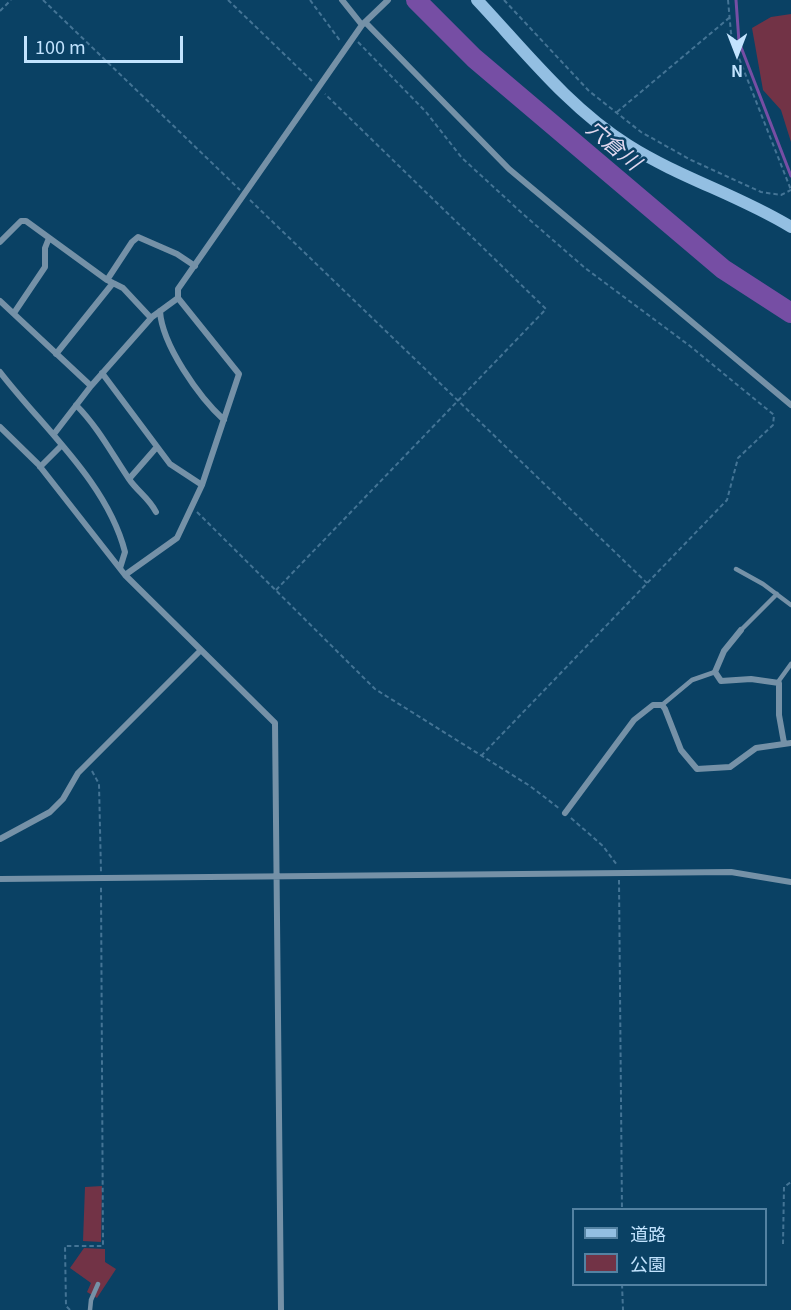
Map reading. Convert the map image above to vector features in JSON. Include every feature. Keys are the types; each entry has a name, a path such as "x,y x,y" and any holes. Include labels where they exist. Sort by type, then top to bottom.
{"main road":[{"path":"477,0 566,94 611,133 644,155 791,227"}],"street":[{"path":"342,0 509,169 791,405"},
{"path":"126,575 177,538 202,485 239,374 178,298 178,289 365,22 387,0"},
{"path":"0,242 21,221 26,221 110,282 123,288 151,318"},
{"path":"56,354 110,282 132,242 138,237 177,254 195,266"},
{"path":"14,313 45,267 45,248 49,238"},
{"path":"54,434 102,373 151,318 178,298"},
{"path":"0,302 91,387"},
{"path":"160,311 165,335 174,353 215,412 224,420"},
{"path":"0,372 54,434 113,519 125,552 120,568"},
{"path":"102,373 156,447 176,470 202,485"},
{"path":"76,405 100,433 129,479 151,502 156,512"},
{"path":"0,428 40,467 126,575 275,723 281,1310"},
{"path":"40,467 62,445"},
{"path":"129,479 156,447"},
{"path":"565,813 634,720 653,705 662,705 681,750 697,769 730,767 756,748 787,743 779,716 778,682 751,679 721,681 715,672 724,651 741,630"},
{"path":"0,839 50,812 63,799 78,773 201,650"},
{"path":"0,879 731,872 791,882"}],"lane":[{"path":"736,569 791,604"},
{"path":"741,630 777,594"},
{"path":"778,682 791,664"},
{"path":"662,705 692,680 715,672"},
{"path":"90,1310 90,1300 98,1284"}],"path":[{"path":"0,11 11,0"},
{"path":"43,0 647,583"},
{"path":"228,0 546,309 275,590"},
{"path":"310,0 346,49"},
{"path":"506,1 565,68 607,108 617,112 641,132 761,192 782,195 791,191 771,137 750,92 731,33 728,0"},
{"path":"617,112 729,18"},
{"path":"354,38 426,112 462,158 523,214 585,268 663,324 774,415 773,425 738,458 727,500 481,756"},
{"path":"191,506 375,689 481,756 565,813 603,846 615,860 618,873 622,1208"},
{"path":"70,1310 66,1306 65,1246 103,1246 99,784 87,765"},
{"path":"783,1244 784,1187 791,1182"},
{"path":"622,1286 623,1310"}],"green space":[{"path":"791,14 791,142 781,110 763,90 752,28 771,17"},
{"path":"102,1186 101,1242 83,1241 85,1187"},
{"path":"84,1248 105,1249 105,1262 116,1269 97,1298 87,1292 91,1283 70,1268"}],"waterway":[{"name":"穴倉川","path":"416,0 474,58 723,269 791,313"},
{"path":"736,0 739,42 791,176"}]}
